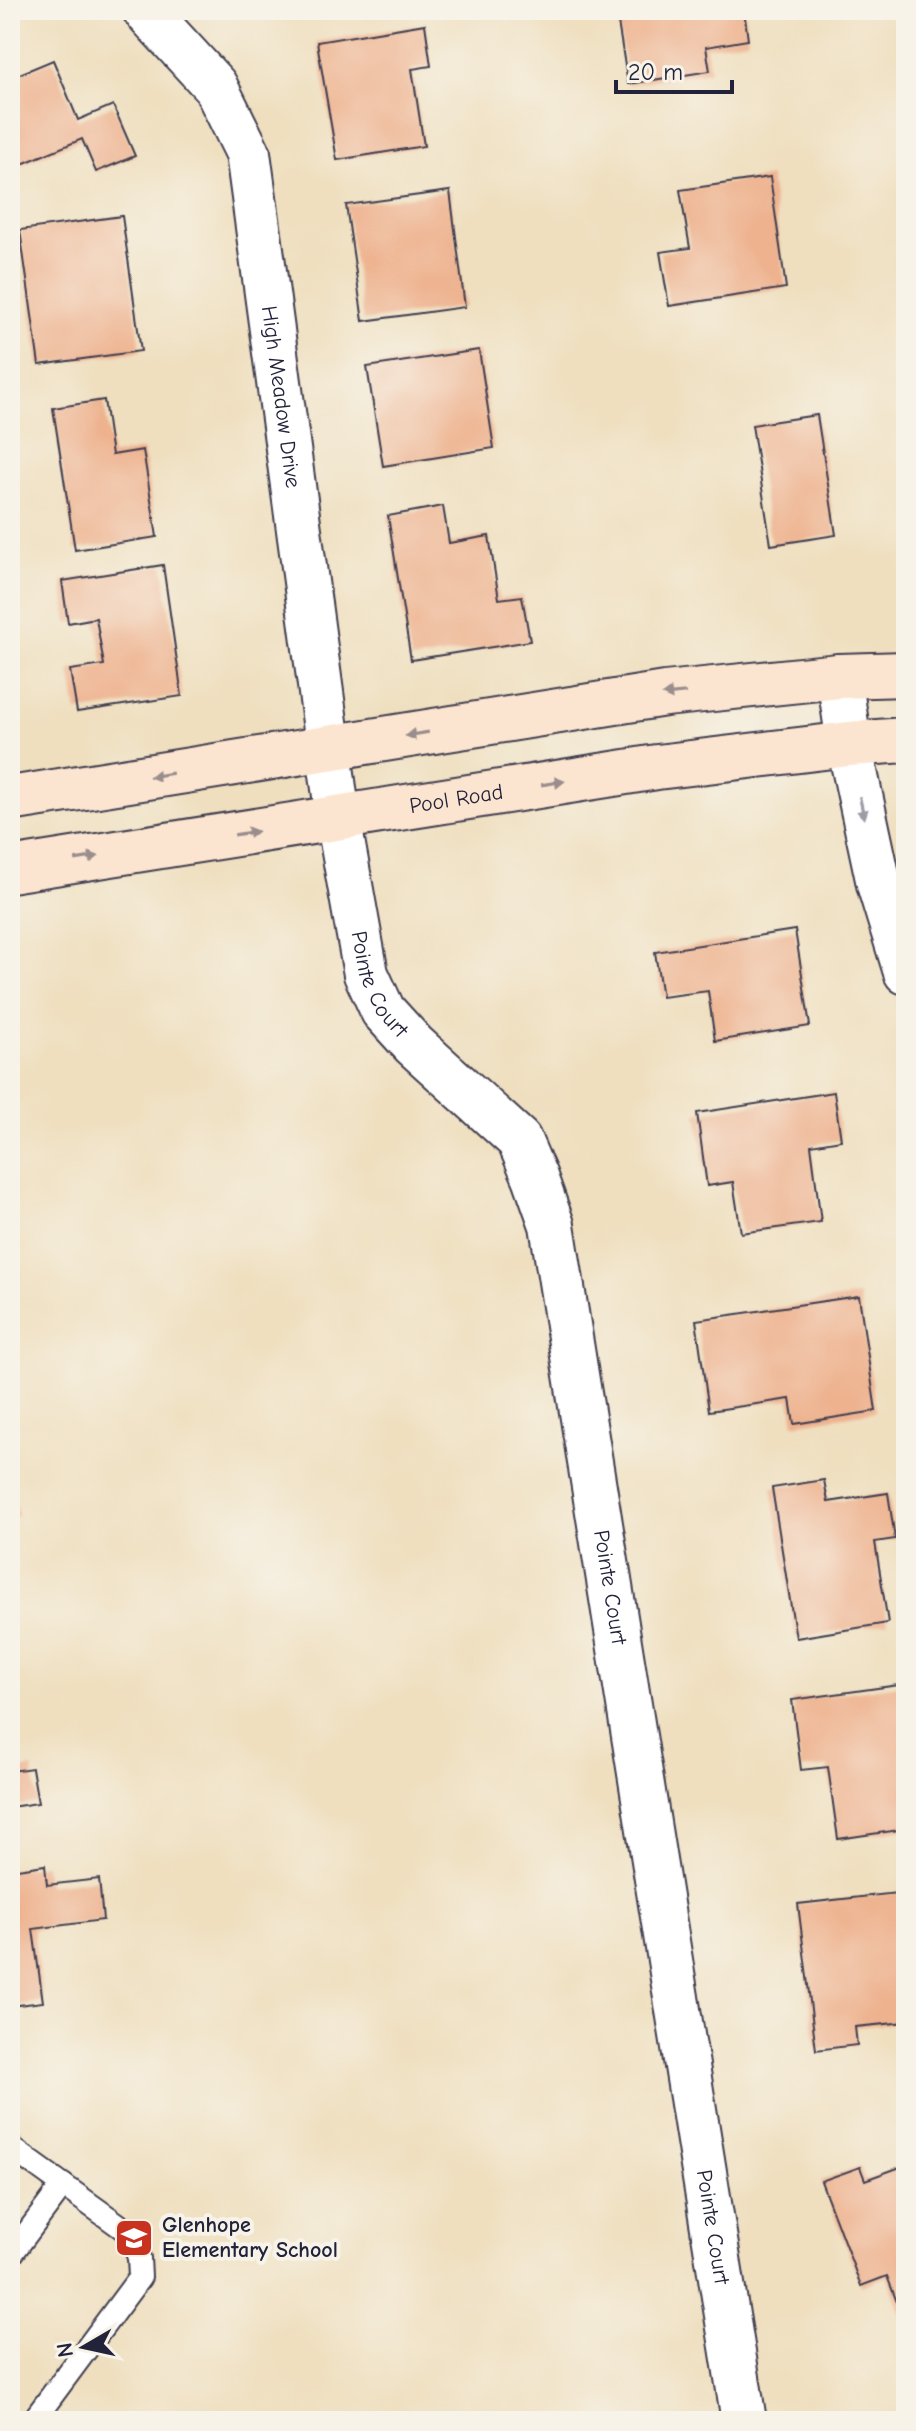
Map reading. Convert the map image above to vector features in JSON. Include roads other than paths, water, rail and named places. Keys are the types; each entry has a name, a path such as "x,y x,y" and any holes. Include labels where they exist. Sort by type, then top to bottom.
{"main road":[{"path":"10,799 665,694 839,676 906,674"},
{"name":"Pool Road","path":"10,870 657,767 906,740"}],"street":[{"name":"High Meadow Drive","path":"145,10 215,86 248,153 338,818"},
{"path":"839,676 849,744 879,884 906,972"},
{"name":"Pointe Court","path":"338,818 366,974 383,1011 414,1045 519,1140 552,1225 744,2421"}],"lane":[{"path":"10,2147 131,2234 139,2258 140,2277 33,2421"},
{"path":"10,2256 63,2185"}],"place":[{"name":"Glenhope Elementary School","path":"134,2238"}]}
